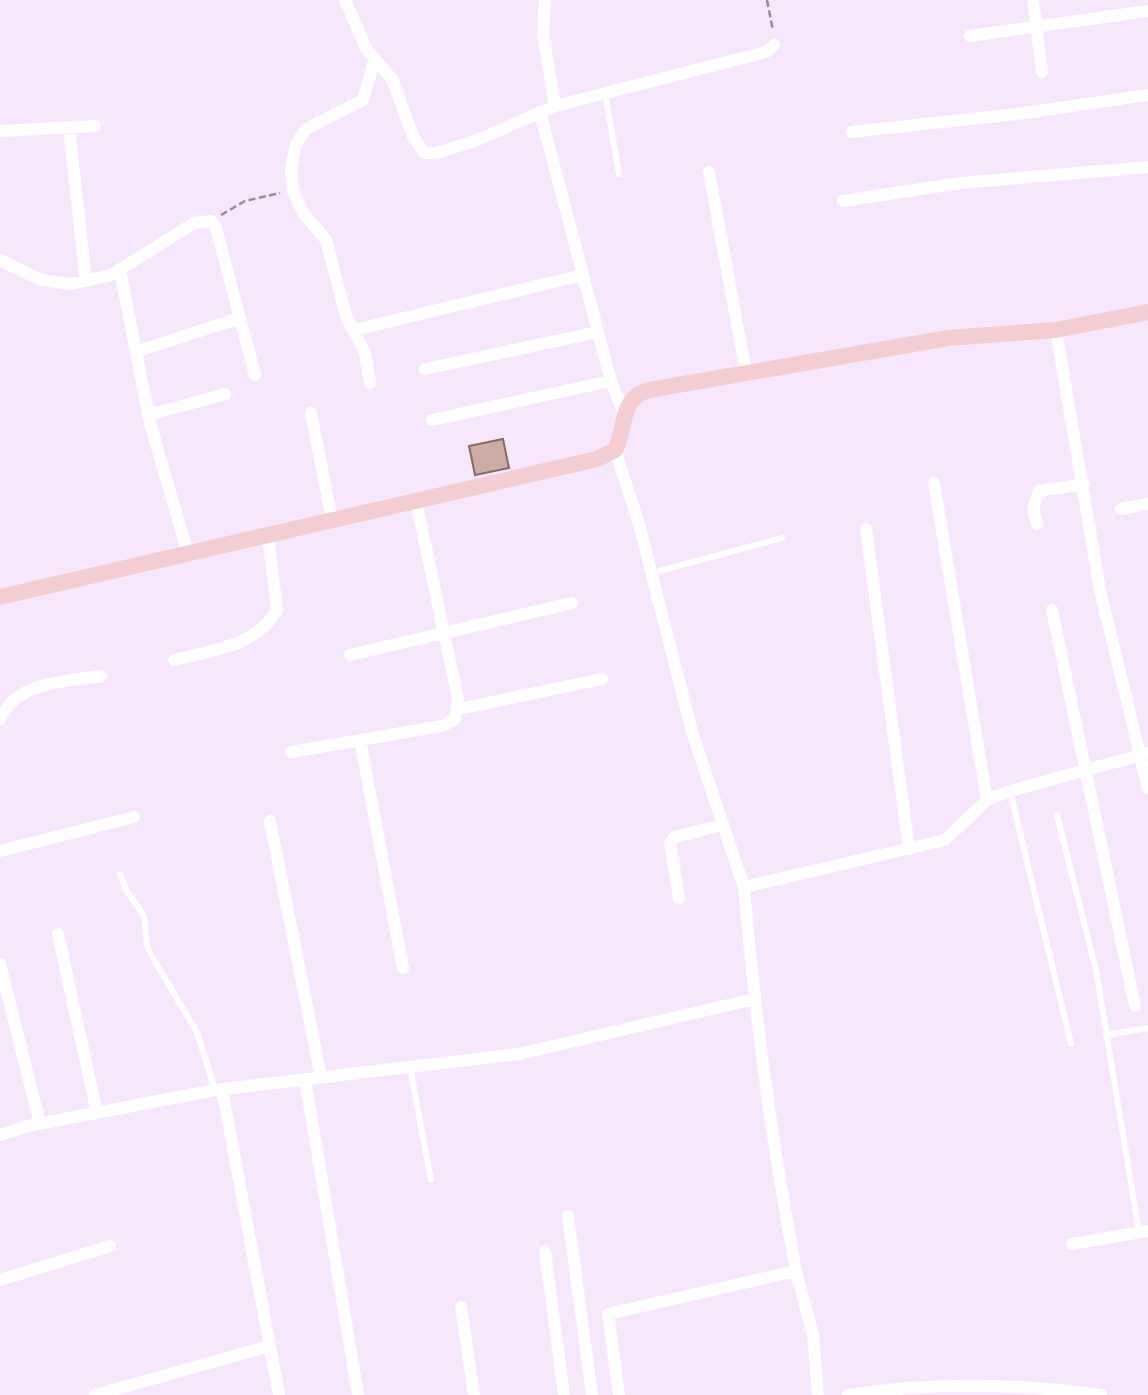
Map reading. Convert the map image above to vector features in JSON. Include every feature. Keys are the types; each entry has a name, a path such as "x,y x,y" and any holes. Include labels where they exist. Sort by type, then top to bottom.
{"main road":[{"path":"0,597 597,460 615,450 621,439 624,415 630,400 638,393 948,338 1056,330 1148,312"}],"street":[{"path":"345,0 367,50 392,79 413,136 425,153 436,153 475,141 555,106 765,52 774,45"},
{"path":"545,0 543,34 555,106"},
{"path":"1033,0 1042,72"},
{"path":"970,36 1148,11"},
{"path":"370,383 365,354 346,316 326,240 303,213 293,191 291,169 296,144 306,129 363,100 375,58"},
{"path":"852,132 1025,113 1148,95"},
{"path":"540,112 611,381 624,415"},
{"path":"0,131 95,126"},
{"path":"69,128 86,281"},
{"path":"843,201 960,183 1148,167"},
{"path":"709,172 746,372"},
{"path":"0,260 54,284 86,281 120,270 194,223 211,221 216,228 255,375"},
{"path":"120,270 138,351 148,415 188,554"},
{"path":"354,330 583,275"},
{"path":"138,351 240,318"},
{"path":"1056,330 1100,590 1144,754 1148,788"},
{"path":"425,369 598,332"},
{"path":"432,421 611,381"},
{"path":"148,415 225,394"},
{"path":"311,413 332,520"},
{"path":"615,450 639,524 692,732 744,887 754,999 774,1151 796,1271 813,1335 818,1395"},
{"path":"934,483 987,800"},
{"path":"1037,524 1032,508 1039,491 1084,484"},
{"path":"291,752 442,726 455,719 459,709 416,501"},
{"path":"1121,509 1148,504"},
{"path":"866,529 909,849"},
{"path":"174,660 242,643 260,633 276,610 268,535"},
{"path":"350,655 572,603"},
{"path":"1052,610 1135,1006"},
{"path":"0,719 6,706 17,695 39,687 101,676"},
{"path":"459,709 603,679"},
{"path":"360,740 403,968"},
{"path":"744,887 946,839 987,800 1010,791 1144,754"},
{"path":"0,851 134,817"},
{"path":"270,821 321,1077"},
{"path":"679,898 670,859 670,843 675,837 722,825"},
{"path":"58,934 97,1113"},
{"path":"0,964 40,1124"},
{"path":"0,1135 40,1124 218,1090 519,1054 754,999"},
{"path":"305,1079 358,1394"},
{"path":"218,1090 279,1395"},
{"path":"568,1216 592,1395"},
{"path":"1072,1244 1144,1231"},
{"path":"0,1280 110,1246"},
{"path":"545,1251 564,1395"},
{"path":"619,1395 608,1314 796,1271"},
{"path":"461,1307 474,1395"},
{"path":"95,1395 270,1346"},
{"path":"848,1395 907,1391 943,1384 1101,1395"}],"lane":[{"path":"605,93 619,174"},
{"path":"651,573 782,538"},
{"path":"1010,791 1071,1044"},
{"path":"1057,815 1096,970 1144,1231"},
{"path":"120,874 144,916 148,946 154,960 197,1032 218,1090"},
{"path":"1106,1035 1148,1028"},
{"path":"410,1067 431,1180"}],"path":[{"path":"767,0 774,45"},
{"path":"211,221 245,201 264,194 293,191"}],"building":[{"path":"503,439 509,468 475,475 469,446"}]}
